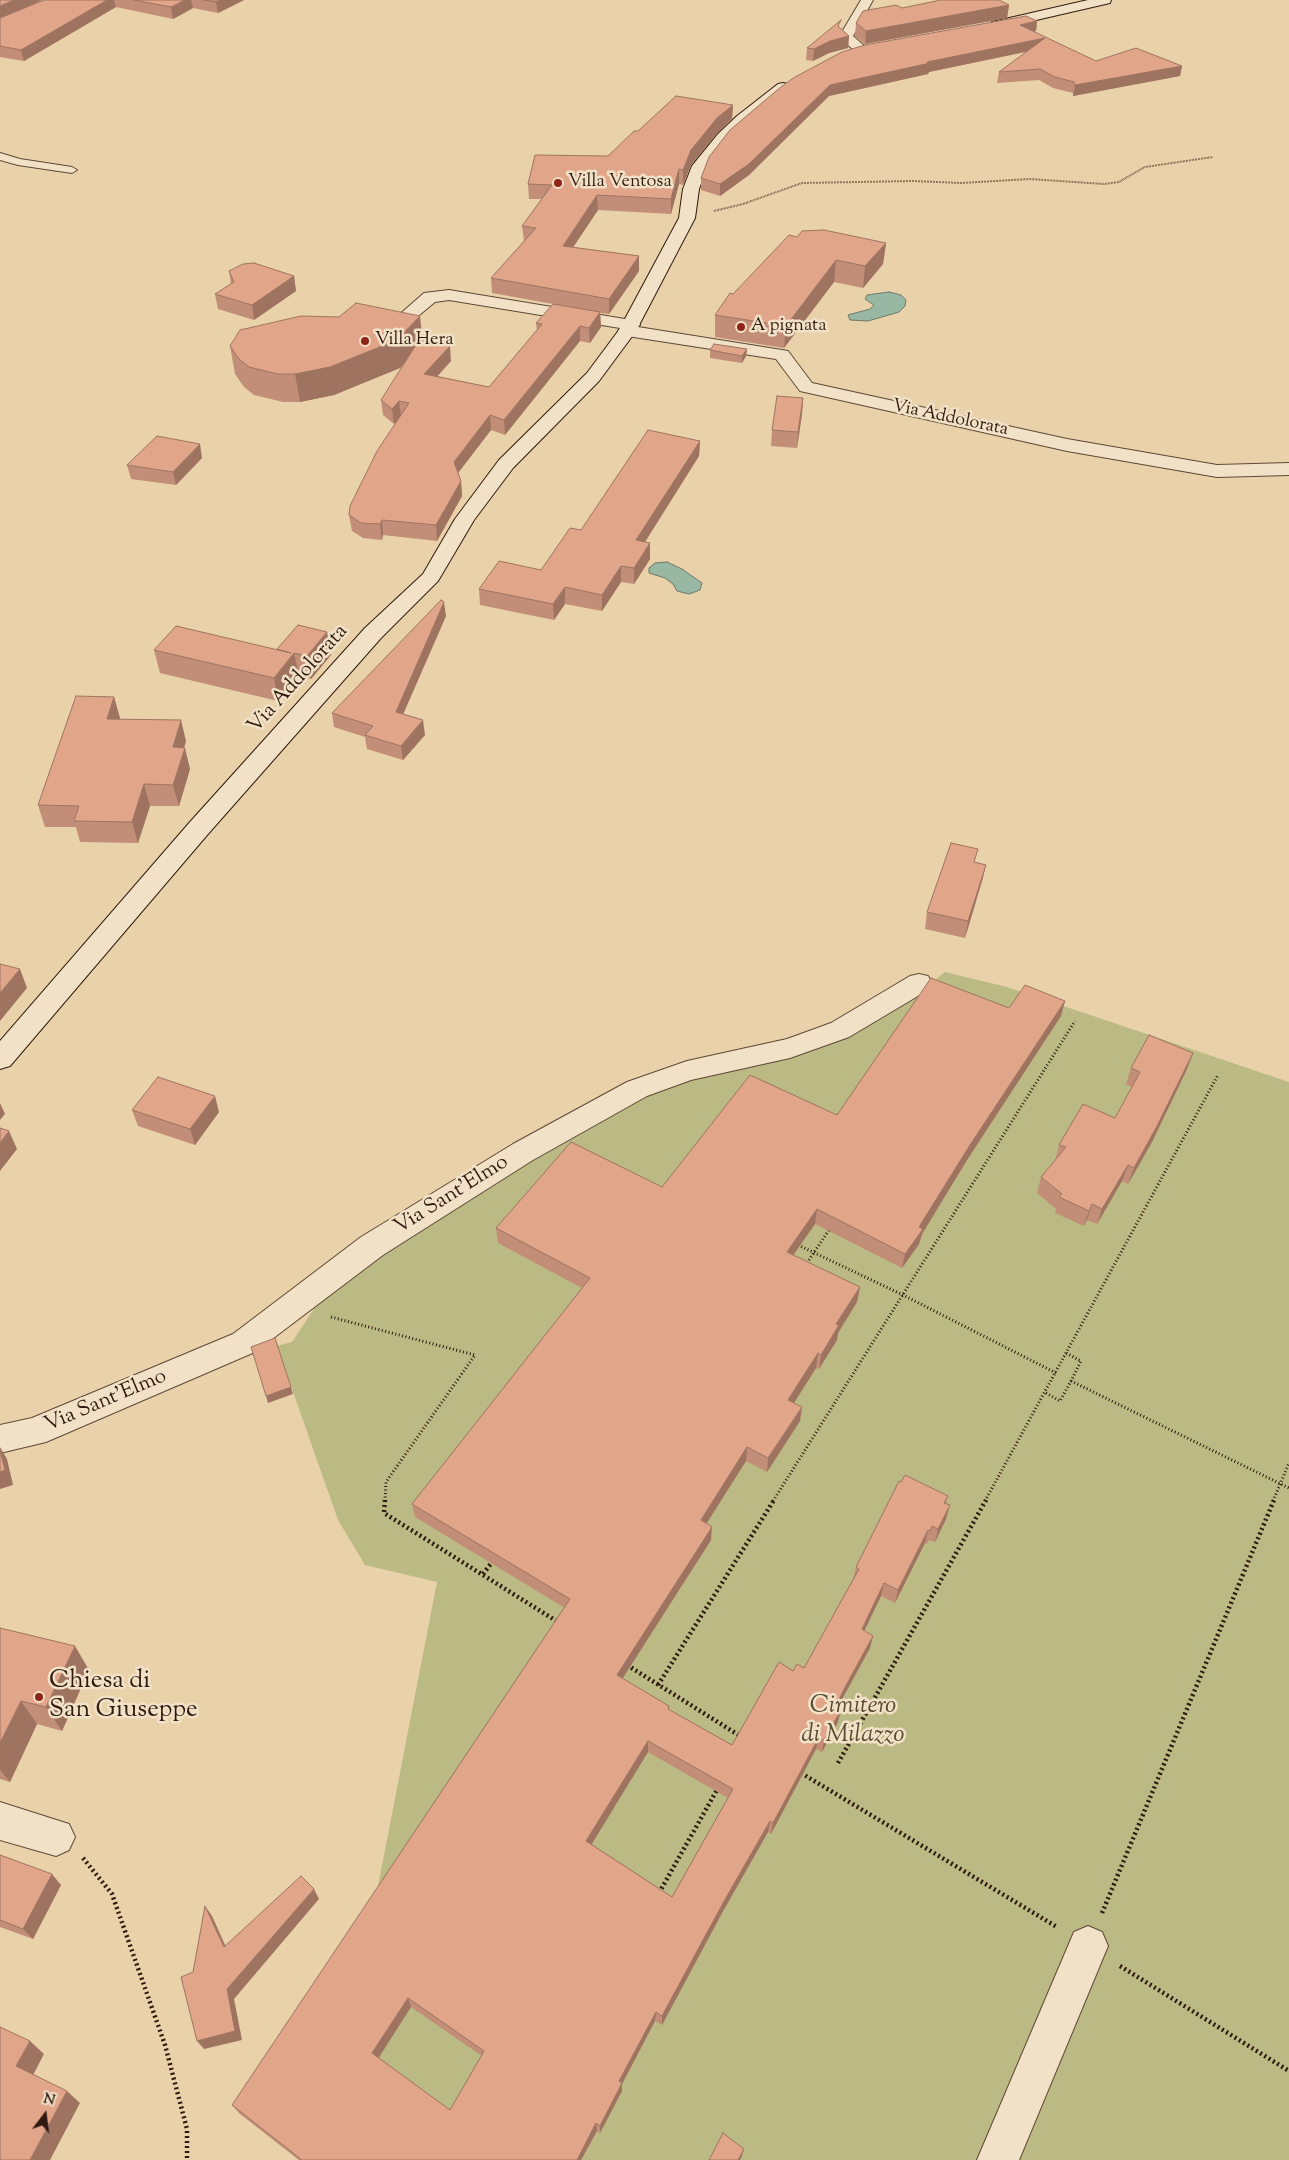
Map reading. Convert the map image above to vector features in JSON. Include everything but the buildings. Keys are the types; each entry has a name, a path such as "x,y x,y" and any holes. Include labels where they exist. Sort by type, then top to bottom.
{"street":[{"path":"844,55 872,49 846,37 867,0"},
{"path":"984,28 1021,21 1105,0"},
{"name":"Via Addolorata","path":"0,1058 199,828 366,640 431,577 465,519 506,464 593,377 629,328 687,218 691,189 700,166 723,137 776,92 799,77"},
{"name":"Via Addolorata","path":"400,322 430,297 449,295 782,356 806,387 1067,445 1217,471 1289,469"},
{"name":"Via Sant'Elmo","path":"0,1440 35,1432 244,1343 372,1246 524,1152 637,1090 687,1072 790,1048 840,1030 919,983"},
{"path":"0,1821 56,1837"},
{"path":"998,2160 1088,1946"}],"lane":[{"path":"0,156 18,162 72,170"}],"path":[{"path":"687,218 743,204 802,183 913,181 961,183 1030,179 1104,184 1119,182 1145,167 1213,157"},
{"path":"658,1685 1075,1021"},
{"path":"838,1763 1046,1393 1218,1076"},
{"path":"803,1269 836,1220"},
{"path":"797,1244 903,1295 1056,1373"},
{"path":"298,1302 312,1312 475,1355 386,1482 384,1513 560,1623"},
{"path":"1046,1393 1060,1401 1071,1381 1080,1361 1066,1353"},
{"path":"1071,1381 1289,1488"},
{"path":"1088,1946 1289,1463"},
{"path":"483,1574 494,1558"},
{"path":"626,1664 746,1739"},
{"path":"796,1770 1088,1946 1289,2071"},
{"path":"654,1902 722,1782"},
{"path":"56,1837 86,1860 112,1894 166,2045 186,2129 187,2160"}],"green space":[{"name":"Cimitero di Milazzo","path":"945,972 1007,987 1289,1082 1289,2160 299,2160 239,2113 373,1912 437,1582 365,1565 338,1520 277,1346 292,1342 326,1291 590,1121 680,1081 731,1068 798,1056 836,1040 932,983"}],"shaded area":[{"path":"889,292 901,295 906,300 905,306 899,312 868,321 850,320 848,315 870,309 874,305 865,299 867,295"},
{"path":"667,562 682,569 702,583 700,590 689,594 677,591 673,584 665,578 649,573 649,568 655,563"}],"place":[{"name":"Villa Ventosa","path":"558,183"},
{"name":"A pignata","path":"741,327"},
{"name":"Villa Hera","path":"365,341"},
{"name":"Chiesa di San Giuseppe","path":"39,1697"}]}
